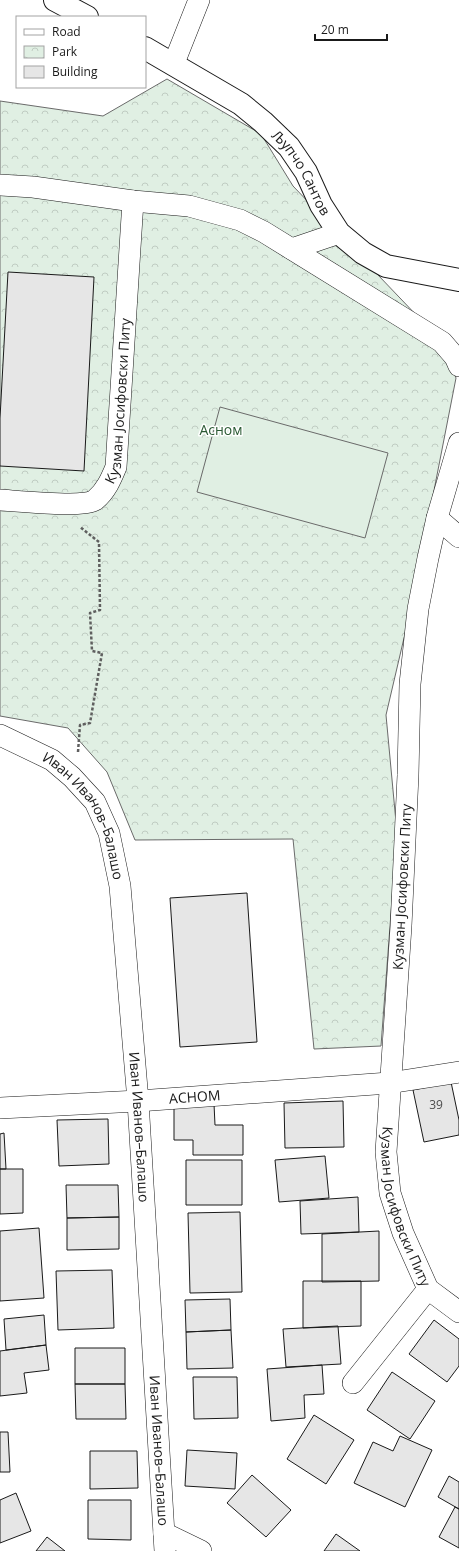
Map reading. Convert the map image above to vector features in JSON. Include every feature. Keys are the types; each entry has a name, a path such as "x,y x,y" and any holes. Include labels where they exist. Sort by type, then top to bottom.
{"street":[{"path":"55,0 85,16"},
{"path":"174,64 199,0"},
{"name":"Љупчо Сантов","path":"146,49 242,104 289,147 306,172 321,205 339,234 363,252 386,266 453,275"},
{"path":"0,185 33,187 133,201 189,206 240,220 264,232 442,342 455,357 459,366"},
{"name":"Кузман Јосифовски Питу","path":"0,500 75,504 94,501 109,485 116,467 133,201"},
{"path":"292,249 339,234"},
{"name":"Кузман Јосифовски Питу","path":"459,444 437,518 418,609 410,684 408,775 401,926 389,1083 386,1152 390,1194 404,1233 428,1289 459,1312"},
{"path":"437,518 459,537"},
{"name":"Иван Иванов–Балашо","path":"0,735 52,760 95,802 109,833 120,886 138,1101 164,1542 201,1551"},
{"name":"АСНОМ","path":"0,1108 138,1101 389,1083 459,1072"},
{"path":"353,1383 428,1289"}],"path":[{"path":"77,783 80,725 90,723 102,652 92,650 90,613 100,610 99,542 80,527 92,518 94,501"}],"green space":[{"name":"Асном","path":"167,79 261,134 293,186 442,342 456,378 411,608 386,715 397,833 381,1046 314,1049 293,839 135,840 107,772 68,728 0,716 0,101 103,116"},
{"path":"220,407 388,453 365,538 197,492"}],"building":[{"path":"8,272 94,277 84,471 0,466 0,418"},
{"path":"247,893 257,1042 180,1047 170,898"},
{"path":"451,1082 459,1120 459,1135 424,1142 413,1090"},
{"path":"343,1101 344,1147 285,1148 284,1103"},
{"path":"174,1104 214,1104 215,1125 243,1125 243,1155 193,1155 193,1140 174,1140"},
{"path":"108,1119 109,1164 59,1166 57,1120"},
{"path":"4,1133 6,1169 0,1169 0,1134"},
{"path":"325,1156 329,1198 279,1202 275,1160"},
{"path":"186,1160 242,1160 242,1205 186,1205"},
{"path":"0,1169 23,1169 23,1213 0,1214"},
{"path":"66,1185 118,1185 119,1217 67,1218"},
{"path":"358,1197 359,1232 301,1234 300,1201"},
{"path":"240,1212 242,1292 190,1293 188,1213"},
{"path":"119,1217 119,1249 67,1250 67,1218"},
{"path":"39,1228 44,1298 0,1301 0,1231"},
{"path":"379,1231 379,1281 322,1282 322,1234"},
{"path":"112,1270 114,1328 58,1330 56,1271"},
{"path":"303,1281 361,1281 361,1326 303,1328"},
{"path":"230,1299 231,1330 186,1332 185,1300"},
{"path":"44,1315 46,1345 6,1350 4,1319"},
{"path":"434,1320 459,1339 459,1366 447,1382 409,1354"},
{"path":"338,1326 341,1364 286,1367 283,1329"},
{"path":"231,1330 233,1368 187,1369 186,1332"},
{"path":"46,1345 49,1370 24,1373 27,1393 0,1396 0,1351"},
{"path":"75,1348 125,1348 125,1384 75,1384"},
{"path":"322,1365 324,1394 304,1395 305,1418 271,1421 267,1369"},
{"path":"392,1372 435,1401 410,1439 367,1410"},
{"path":"193,1377 237,1377 238,1418 194,1419"},
{"path":"75,1384 125,1384 126,1419 76,1419"},
{"path":"314,1415 354,1440 326,1484 287,1459"},
{"path":"0,1432 8,1432 10,1472 0,1472"},
{"path":"400,1436 432,1450 405,1507 354,1483 373,1442 393,1451"},
{"path":"187,1450 237,1453 235,1489 185,1486"},
{"path":"90,1451 137,1451 138,1488 90,1489"},
{"path":"252,1475 291,1510 266,1537 227,1503"},
{"path":"449,1476 459,1482 459,1509 438,1497"},
{"path":"16,1493 31,1531 0,1543 0,1500"},
{"path":"88,1500 131,1500 131,1540 88,1539"},
{"path":"455,1507 459,1509 459,1548 439,1537"},
{"path":"336,1534 360,1551 324,1551"},
{"path":"47,1537 65,1551 36,1551"}]}
